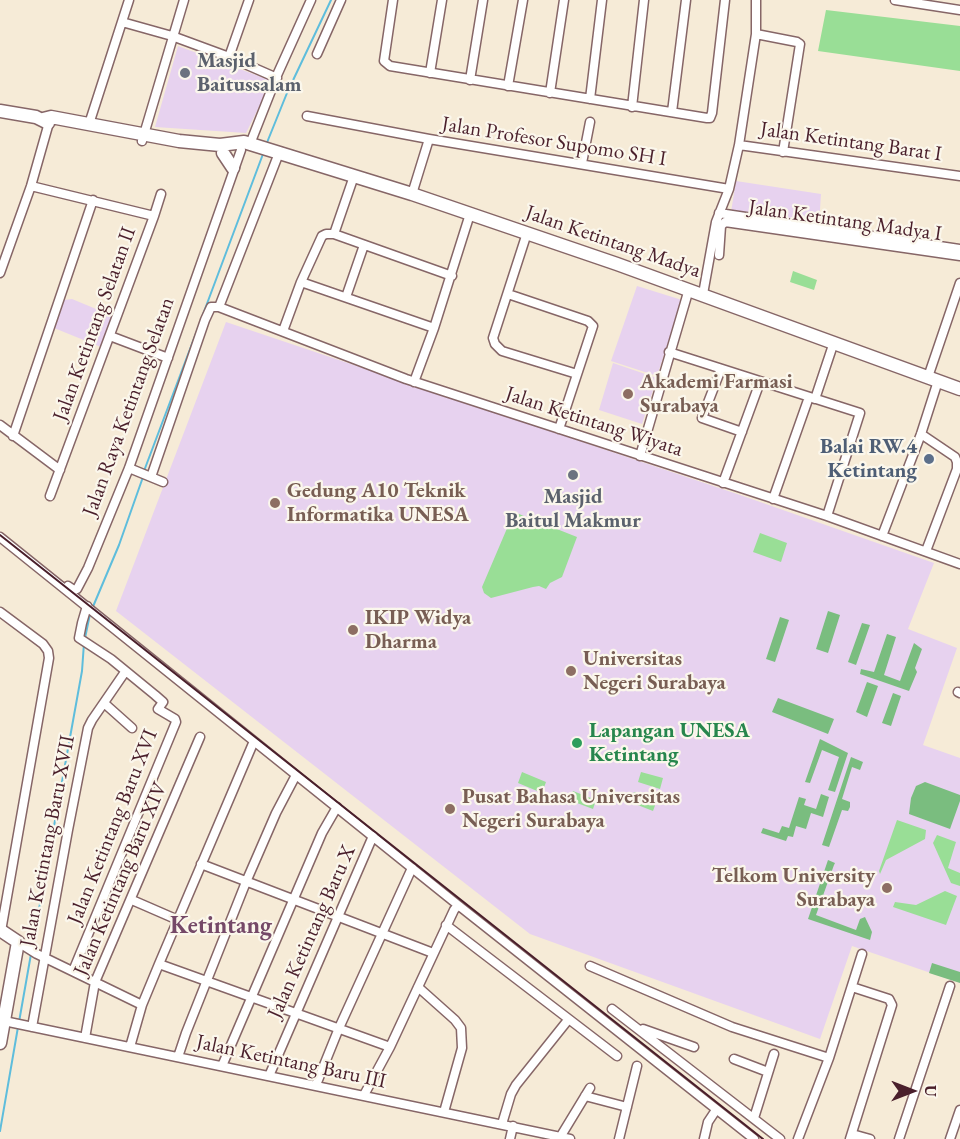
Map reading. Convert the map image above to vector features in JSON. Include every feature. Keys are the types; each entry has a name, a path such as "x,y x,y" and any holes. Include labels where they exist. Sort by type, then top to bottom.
{"street":[{"path":"89,124 129,0"},
{"path":"143,137 184,0"},
{"path":"229,57 249,0"},
{"name":"Jalan Raya Ketintang Selatan","path":"0,531 72,589 77,589 132,469 233,168 246,145 311,0"},
{"path":"317,54 341,0"},
{"path":"393,0 384,61 386,64 430,74 707,118 712,116 724,0"},
{"path":"430,74 442,0"},
{"path":"470,80 483,0"},
{"path":"508,86 523,0"},
{"path":"550,93 564,0"},
{"path":"590,99 602,0"},
{"path":"632,107 645,0"},
{"path":"672,112 686,0"},
{"name":"Jalan Ketintang Barat I","path":"756,0 756,34 739,145 960,176"},
{"path":"895,0 960,10"},
{"path":"122,22 172,36 276,76"},
{"path":"756,34 800,44 783,152"},
{"name":"Jalan Ketintang Madya","path":"0,111 143,137 220,145 246,145 278,153 412,194 704,294 960,389"},
{"path":"308,116 429,139"},
{"path":"0,273 31,186 48,120"},
{"name":"Jalan Ketintang Madya","path":"48,120 89,124 177,148 223,153 246,145"},
{"path":"582,163 590,122"},
{"name":"Jalan Profesor Supomo SH I","path":"412,194 429,139 729,189"},
{"path":"704,294 719,213 729,189 739,145"},
{"path":"223,153 233,168"},
{"path":"148,475 205,320 211,307 219,307 278,153"},
{"path":"334,234 354,176"},
{"name":"Jalan Ketintang Selatan II","path":"31,186 154,216 50,496"},
{"path":"154,216 161,194"},
{"path":"13,436 93,200"},
{"name":"Jalan Ketintang Madya I","path":"719,213 960,249"},
{"path":"414,381 452,276 470,214"},
{"name":"Jalan Ketintang Madya I","path":"718,255 721,226 725,222 960,256"},
{"path":"527,233 493,338 495,344 502,351 577,374"},
{"path":"283,331 301,282 322,236 334,234 452,276"},
{"path":"346,297 364,245"},
{"path":"301,282 434,328"},
{"path":"882,536 921,434 933,379 960,283"},
{"path":"640,456 689,289"},
{"path":"508,294 591,323 592,331 559,429"},
{"name":"Jalan Ketintang Wiyata","path":"219,307 414,381 827,516 960,564"},
{"path":"110,336 168,358"},
{"path":"773,499 834,342"},
{"path":"669,352 860,413 827,516"},
{"path":"721,369 702,418 742,432"},
{"path":"723,483 760,381"},
{"path":"0,425 60,470"},
{"path":"921,434 955,457 957,462 957,469 926,551"},
{"path":"132,469 163,482"},
{"path":"0,537 458,905 754,1139"},
{"name":"Jalan Ketintang Baru XVI","path":"73,971 176,722 175,719 158,709 163,702 111,659 82,640 81,623 89,608"},
{"path":"0,612 42,644 48,651 49,658 0,931 19,946"},
{"name":"Jalan Ketintang Baru XVII","path":"28,1027 40,955 88,728 125,672"},
{"path":"104,703 132,728"},
{"name":"Jalan Ketintang Baru XIV","path":"85,1038 95,982 200,737"},
{"path":"130,1047 142,1005 254,741"},
{"path":"178,1057 246,882 276,813 296,775"},
{"path":"222,1066 322,833 337,807"},
{"name":"Jalan Ketintang Baru X","path":"269,1076 374,836"},
{"path":"201,864 432,953"},
{"path":"316,1085 381,933 412,868"},
{"path":"132,900 178,920"},
{"path":"364,1095 390,1047 432,953 458,905"},
{"path":"447,925 617,1056"},
{"path":"0,940 40,955 142,1005"},
{"path":"0,1043 9,1023 19,946"},
{"path":"798,1139 829,1058 862,954"},
{"path":"159,964 390,1047"},
{"path":"590,966 732,1027 829,1058"},
{"path":"899,1139 950,986"},
{"path":"418,987 455,1020 460,1028 462,1048 444,1112"},
{"path":"852,987 889,999 892,1005 851,1136 870,1139"},
{"path":"612,1009 780,1139"},
{"path":"502,1124 516,1085 568,1020"},
{"name":"Jalan Ketintang Baru III","path":"9,1023 570,1139"},
{"path":"634,1026 694,1047"},
{"path":"754,1118 774,1054"},
{"path":"734,1059 768,1072"},
{"path":"619,1139 637,1066"},
{"path":"559,1138 587,1092 627,1107"},
{"path":"704,1139 710,1118 716,1110"},
{"path":"950,1139 960,1110"},
{"path":"510,1139 513,1126"}],"shaded area":[{"path":"178,46 272,81 246,133 155,127"},
{"path":"736,181 821,194 819,225 731,212"},
{"path":"637,286 682,300 657,376 611,361"},
{"path":"72,299 113,316 101,347 54,328 64,300"},
{"name":"Universitas Negeri Surabaya","path":"226,322 743,496 934,563 908,629 957,648 923,745 960,758 960,983 852,946 820,1039 530,934 116,611"},
{"name":"Akademi Farmasi Surabaya","path":"613,363 657,378 642,424 599,410"}],"green space":[{"path":"826,10 960,26 960,71 818,51"},
{"path":"793,271 817,280 814,290 790,282"},
{"path":"514,512 577,537 562,577 550,583 546,589 539,586 491,598 484,593 482,587"},
{"path":"760,533 787,543 781,562 753,552"},
{"path":"828,611 840,615 828,653 816,649"},
{"path":"780,617 789,620 775,662 766,659"},
{"path":"862,623 870,625 856,665 848,662"},
{"path":"887,634 896,637 884,675 900,681 914,643 922,649 915,668 917,672 909,691 860,674 861,669 874,672"},
{"path":"867,682 878,686 867,717 856,712"},
{"path":"893,693 901,696 891,726 882,723"},
{"path":"778,698 834,719 828,734 772,712"},
{"path":"820,739 848,753 835,792 828,790 839,757 822,750 810,783 805,782"},
{"path":"851,757 863,762 860,770 852,767 842,799 850,802 850,807 848,811 842,810 829,847 822,845"},
{"path":"522,772 546,782 542,793 518,783"},
{"path":"641,772 663,778 660,789 638,782"},
{"path":"925,782 960,795 950,829 909,814 911,798 916,786"},
{"path":"573,791 596,800 593,809 569,800"},
{"path":"634,792 657,800 653,811 630,802"},
{"path":"821,794 829,797 823,817 811,813 806,829 796,826 793,837 788,836 786,841 761,833 763,828 779,833 782,826 789,828 799,797 806,799 804,805 816,809"},
{"path":"897,820 926,830 925,839 886,860 880,874 879,871"},
{"path":"937,835 956,842 948,868 960,873 960,886 951,883 933,843"},
{"path":"828,860 835,863 816,915 856,930 860,919 865,917 872,932 870,940 808,919"},
{"path":"945,891 957,896 946,925 893,907 895,902 916,905"},
{"path":"932,963 960,972 960,983 929,973"}],"waterway":[{"path":"266,145 287,93 331,0"},
{"path":"202,317 263,154"},
{"path":"144,471 198,328"},
{"path":"92,609 119,545 143,477"},
{"path":"85,638 90,614"},
{"path":"32,948 82,671 84,643"},
{"path":"19,1022 31,954"},
{"path":"0,1131 18,1027"}],"railway":[{"path":"0,535 763,1139"}],"place":[{"name":"Masjid Baitussalam","path":"185,73"},
{"name":"Akademi Farmasi Surabaya","path":"628,394"},
{"name":"Balai RW.4 Ketintang","path":"929,459"},
{"name":"Masjid Baitul Makmur","path":"573,475"},
{"name":"Gedung A10 Teknik Informatika UNESA","path":"275,503"},
{"name":"IKIP Widya Dharma","path":"353,630"},
{"name":"Universitas Negeri Surabaya","path":"571,671"},
{"name":"Lapangan UNESA Ketintang","path":"577,743"},
{"name":"Pusat Bahasa Universitas Negeri Surabaya","path":"450,809"},
{"name":"Telkom University Surabaya","path":"887,888"}],"district":[{"name":"Ketintang","path":"221,926"}]}
